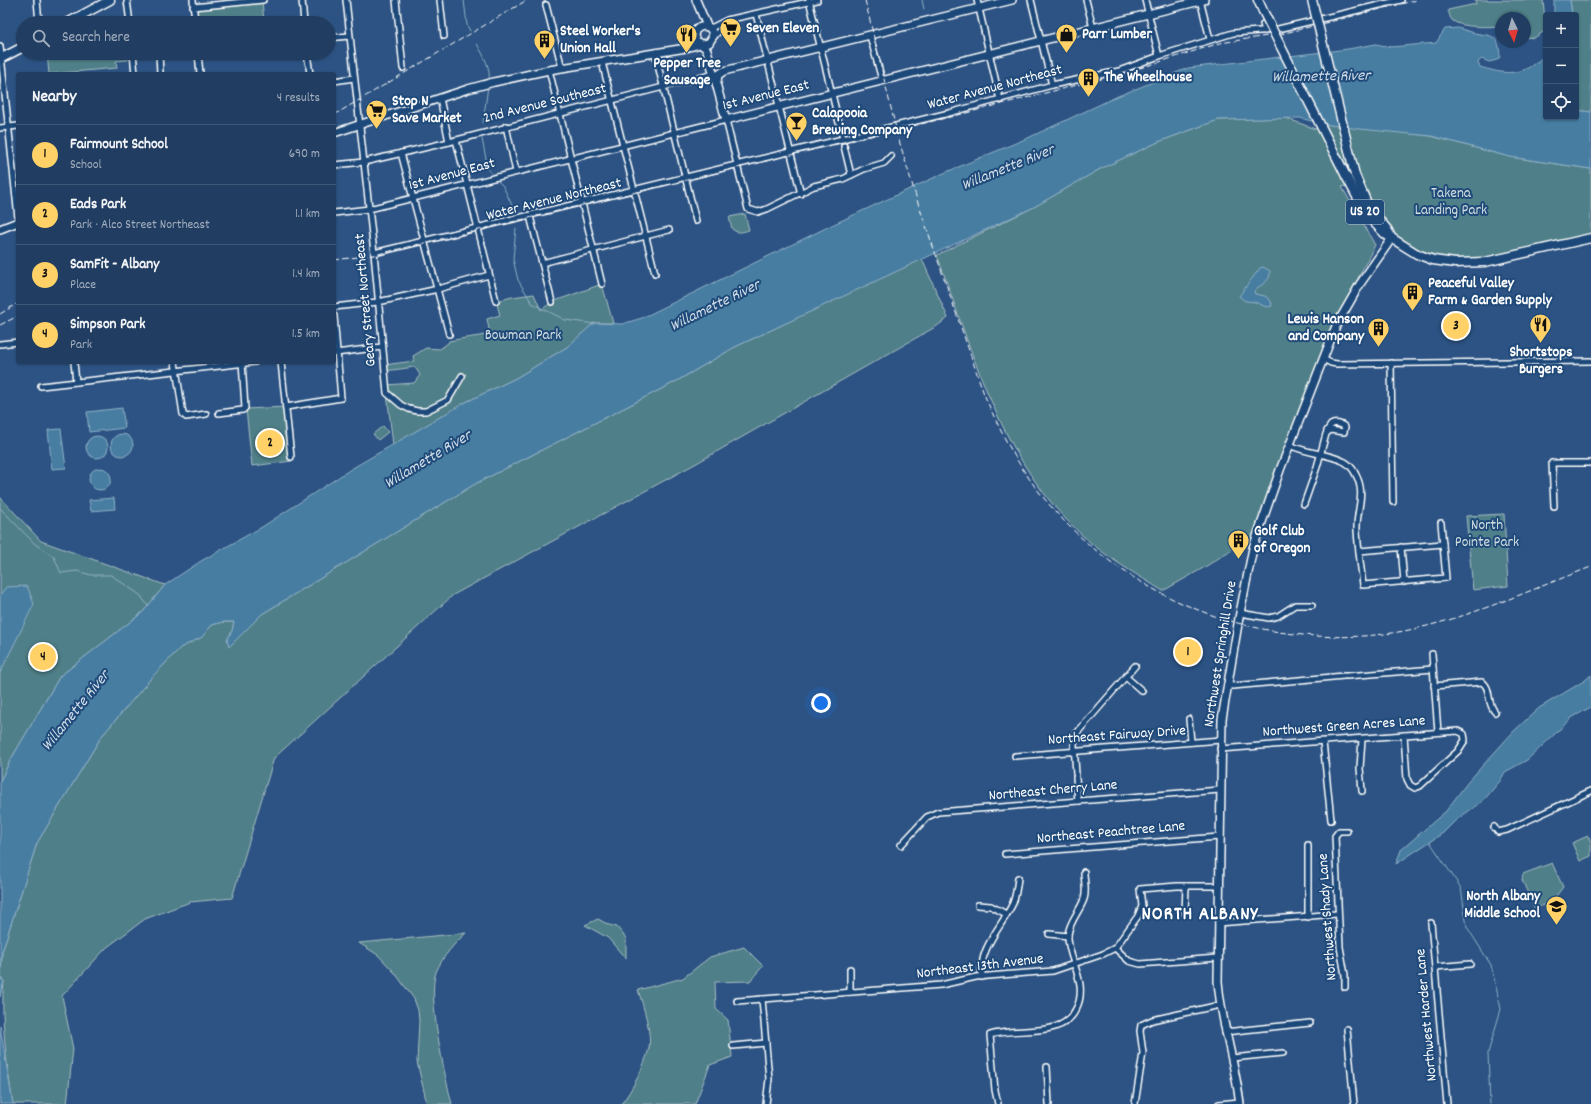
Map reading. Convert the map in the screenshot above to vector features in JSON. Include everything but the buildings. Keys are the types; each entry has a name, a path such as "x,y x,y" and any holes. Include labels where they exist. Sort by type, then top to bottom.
{"highway":[{"path":"80,16 110,0"},
{"name":"US 20","path":"1258,0 1366,214 1381,231 1408,249 1426,258 1462,264 1485,262 1591,238"},
{"name":"US 20","path":"1312,0 1355,175 1369,208 1387,229 1392,238"},
{"path":"1,58 16,50"}],"main road":[{"path":"696,0 708,27 712,31 710,46 715,67 724,71"},
{"path":"717,82 718,75 724,71 1012,0"},
{"name":"1st Avenue East","path":"726,120 1202,0"},
{"path":"681,48 691,41 698,28 700,23 700,10"},
{"path":"698,28 708,27"},
{"path":"694,36 697,41 707,50 717,82 726,120"},
{"path":"336,131 494,82 549,70 707,44 712,40"},
{"path":"0,229 16,223"},
{"name":"Northwest Springhill Drive","path":"1240,1103 1220,1004 1217,958 1220,749 1227,685 1257,533 1280,470 1339,321 1352,296 1392,238"}],"street":[{"path":"37,0 38,16"},
{"path":"127,0 129,16"},
{"path":"193,0 194,16"},
{"path":"193,7 264,0"},
{"path":"302,0 303,16"},
{"name":"Geary Street Northeast","path":"346,0 388,395 401,405 417,412 426,411 448,400 462,376"},
{"path":"396,0 403,68"},
{"path":"440,0 444,36"},
{"path":"708,27 715,26 727,20 817,0"},
{"path":"977,0 1000,100"},
{"path":"1031,0 1052,85"},
{"path":"1086,0 1093,28"},
{"path":"1145,0 1159,56"},
{"path":"1202,0 1210,39"},
{"path":"1369,0 1370,7"},
{"name":"Water Avenue Northeast","path":"374,255 634,191 721,172 790,152 1000,100 1052,85 1119,71 1210,39 1233,34 1265,31 1401,0"},
{"path":"809,1 843,139"},
{"path":"546,5 562,68"},
{"path":"756,14 801,194"},
{"path":"712,40 724,24 736,18"},
{"path":"1263,24 1265,31"},
{"path":"336,37 349,36"},
{"path":"870,36 882,80"},
{"path":"0,46 16,198"},
{"path":"655,53 687,179 696,221"},
{"path":"134,60 135,72"},
{"path":"159,60 160,72"},
{"path":"199,60 200,72"},
{"path":"308,60 310,72"},
{"path":"602,62 655,273"},
{"path":"549,70 602,284"},
{"name":"2nd Avenue Southeast","path":"336,165 364,162 401,152 449,142 506,126 714,74"},
{"path":"336,81 354,78"},
{"path":"440,98 449,142"},
{"path":"726,120 748,209 758,212 767,210 785,200 801,194 814,186 852,175 869,167 884,163 891,156"},
{"name":"1st Avenue East","path":"336,213 369,209 726,120"},
{"path":"0,128 16,126"},
{"path":"506,126 516,172"},
{"path":"456,140 496,301"},
{"path":"844,146 852,175"},
{"path":"401,152 450,334"},
{"path":"531,217 552,302"},
{"path":"542,262 669,230"},
{"path":"336,307 378,302 489,276"},
{"path":"0,344 16,342"},
{"path":"286,407 341,398 336,353 382,348"},
{"path":"1323,359 1331,364 1591,361"},
{"path":"74,364 76,382"},
{"path":"175,364 182,412 184,416 206,414"},
{"path":"41,386 234,364"},
{"path":"219,413 243,410 245,408 242,364"},
{"path":"281,364 291,456"},
{"path":"1391,364 1393,502"},
{"path":"1304,504 1328,431"},
{"path":"1290,444 1306,451 1345,462 1350,466 1359,479 1361,502 1357,529 1363,585 1446,578 1442,523"},
{"path":"1554,506 1552,463 1591,463"},
{"path":"1359,552 1443,544"},
{"path":"1401,548 1404,582"},
{"path":"1240,613 1269,618 1278,616 1295,605 1312,605"},
{"name":"Northwest Green Acres Lane","path":"1220,749 1438,732 1432,654"},
{"path":"1078,801 1074,751 1074,740 1077,731 1135,666"},
{"path":"1227,685 1233,686 1433,668"},
{"path":"1126,676 1142,691"},
{"path":"1434,686 1482,682 1487,687 1490,706 1495,712"},
{"path":"1189,719 1191,742"},
{"path":"1404,735 1407,779 1410,785 1415,788 1422,784 1458,751 1464,742 1464,734 1460,732 1438,732"},
{"path":"1362,738 1360,768 1362,791"},
{"name":"Northeast Fairway Drive","path":"1015,756 1221,740"},
{"path":"1323,742 1331,820"},
{"name":"Northeast Cherry Lane","path":"901,845 927,818 938,812 1220,790"},
{"path":"1494,827 1498,832 1507,830 1591,791"},
{"name":"Northwest Shady Lane","path":"1345,987 1345,975 1340,947 1337,914 1335,836 1339,832 1347,831"},
{"name":"Northeast Peachtree Lane","path":"1005,854 1219,837"},
{"path":"1308,845 1308,917"},
{"path":"998,1104 995,1090 990,1035 1061,1026 1068,1021 1075,1012 1080,995 1079,980 1075,963 1069,948 1068,936 1071,924 1085,897 1084,872"},
{"path":"982,976 981,965 983,955 1014,901 1018,878"},
{"path":"1217,958 1140,964 1130,961 1116,948 1138,916 1142,906 1140,889 1186,886 1218,886"},
{"path":"1185,913 1186,886"},
{"path":"978,905 991,906 1006,914"},
{"path":"1218,923 1337,914"},
{"name":"Northwest Harder Lane","path":"1431,923 1447,1104"},
{"path":"1049,934 1068,936"},
{"name":"Northeast 13th Avenue","path":"737,1001 941,985 982,976 1053,971 1116,948"},
{"path":"1436,967 1470,964"},
{"path":"850,969 850,992"},
{"path":"762,999 769,1079 766,1104"},
{"path":"1135,1104 1143,1053 1140,1031 1141,1025 1152,1020 1220,1004"},
{"path":"1225,1032 1310,1023"},
{"path":"1348,1029 1354,1104"},
{"path":"733,1046 766,1043"},
{"path":"1232,1058 1283,1053"},
{"path":"1047,1067 1049,1104"},
{"path":"1219,1104 1240,1103"}],"green space":[{"path":"262,0 263,16 194,16 193,7"},
{"path":"1475,0 1543,0 1544,12 1543,32 1534,38 1531,38 1531,12 1495,12 1495,27 1463,25 1452,20 1448,10 1476,4"},
{"path":"1570,0 1591,0 1591,112 1579,110 1579,12 1572,12"},
{"path":"48,60 128,60 116,61 117,68 72,72 49,72"},
{"name":"Takena Landing Park","path":"1286,118 1315,129 1323,124 1431,136 1510,157 1591,169 1591,238 1485,262 1433,260 1408,249 1387,228 1359,183 1342,187 1375,245 1351,292 1329,343 1257,533 1205,567 1163,591 1112,559 1092,544 1054,506 1030,474 1010,440 993,405 964,331 937,255 1034,207 1100,169 1158,142 1218,120"},
{"path":"745,214 749,230 742,232 734,231 732,229 729,217"},
{"path":"922,259 948,318 937,326 695,464 453,595 274,758 232,898 190,902 145,919 106,948 62,996 73,1049 67,1104 13,1104 6,1058 3,1010 4,981 1,979 2,952 37,843 101,737 153,676 180,648 202,637 212,625 223,622 234,622 232,631 227,640 239,637 262,614 475,484 675,382 735,347"},
{"name":"Bowman Park","path":"602,284 613,323 594,323 567,347 516,378 464,403 393,445 386,385 414,383 420,375 415,367 385,371 384,365 414,361 413,356 426,348 440,349 449,341 490,334 487,319 500,315 496,301 534,294 541,310 552,302"},
{"path":"286,407 292,461 252,466 246,409"},
{"path":"383,426 388,432 378,440 373,434"},
{"path":"0,497 41,541 165,585 143,612 60,676 10,761 0,781"},
{"name":"North Pointe Park","path":"1504,514 1508,586 1473,590 1466,516"},
{"path":"1588,836 1591,842 1591,856 1580,861 1572,843"},
{"path":"1552,863 1563,887 1553,900 1535,909 1522,880 1523,874"},
{"path":"598,919 609,925 617,927 626,938 626,959 608,938 585,925"},
{"path":"466,933 445,956 436,972 434,983 435,1017 445,1075 452,1104 427,1104 417,1062 419,1021 418,1010 414,999 395,973 378,955 359,943"},
{"path":"744,947 763,966 750,981 715,982 716,1009 728,1020 732,1057 710,1065 695,1104 621,1104 638,1078 650,1042 648,1027 638,990 683,978 710,957"}],"water":[{"path":"1554,0 1570,0 1572,12 1554,12"},
{"name":"Willamette River","path":"1458,28 1494,37 1495,48 1499,48 1500,57 1497,60 1489,62 1482,59 1479,61 1478,63 1480,67 1487,69 1502,72 1515,72 1529,67 1543,56 1543,120 1579,120 1579,110 1591,112 1591,169 1510,157 1431,136 1323,124 1300,118 1218,120 1158,142 1100,169 1034,207 735,347 675,382 475,484 262,614 229,647 227,640 232,631 234,622 223,622 212,625 202,637 180,648 153,676 101,737 37,843 2,952 1,979 4,981 0,997 0,781 10,761 60,676 143,612 165,585 201,561 262,527 351,469 464,403 516,378 567,347 594,323 622,324 642,318 834,224 944,173 1030,137 1118,96 1188,68 1348,49 1376,44 1391,47 1436,43 1445,29"},
{"path":"1263,267 1270,271 1269,278 1254,291 1255,294 1265,296 1271,301 1272,306 1266,307 1255,302 1245,301 1239,296 1260,268"},
{"path":"122,408 125,428 89,432 87,412"},
{"path":"61,429 66,468 52,469 48,430"},
{"path":"122,434 130,437 133,445 130,453 122,456 114,453 111,445 114,437"},
{"path":"97,436 105,439 108,447 105,455 97,458 89,455 86,447 89,439"},
{"path":"100,468 108,471 111,479 108,487 100,490 92,487 89,479 92,471"},
{"path":"114,498 115,509 91,511 89,500"},
{"path":"27,586 34,604 0,673 0,595 6,587"},
{"path":"1591,675 1591,707 1573,717 1527,760 1505,772 1500,781 1483,801 1456,820 1443,833 1396,864 1401,850 1446,811 1467,783 1513,732 1539,708 1584,681"},
{"path":"0,1026 13,1104 0,1104"}],"waterway":[{"path":"464,0 467,25 470,31"},
{"path":"922,0 924,9"},
{"path":"477,44 488,67 489,81"},
{"path":"483,123 488,86"},
{"path":"482,139 488,169 494,176"},
{"path":"497,180 503,186 517,216"},
{"path":"516,228 513,259 518,280 532,303 565,320 595,324"},
{"path":"0,508 35,544 54,557 61,573 77,571 91,575 111,575 140,595 148,606"},
{"path":"1430,842 1461,888 1467,927 1491,965 1501,1009 1488,1053 1490,1104"}],"railway":[{"path":"336,114 527,0"},
{"path":"865,0 898,137 917,200 984,394 1007,442 1036,488 1069,526 1107,559 1149,587 1194,608 1242,624 1291,634 1342,637 1392,633 1442,622 1493,605 1591,567"},
{"path":"336,260 374,255 950,117 1121,74 1220,43 1281,34 1417,0"},
{"path":"0,314 16,304"},
{"path":"0,325 16,317"}],"place":[{"name":"Seven Eleven","path":"731,48"},
{"name":"Pepper Tree Sausage","path":"687,54"},
{"name":"Parr Lumber","path":"1067,54"},
{"name":"Steel Worker's Union Hall","path":"544,60"},
{"name":"The Wheelhouse","path":"1088,98"},
{"name":"Stop N Save Market","path":"376,130"},
{"name":"Calapooia Brewing Company","path":"797,142"},
{"name":"Peaceful Valley Farm & Garden Supply","path":"1413,312"},
{"name":"SamFit - Albany","path":"1456,326"},
{"name":"Shortstops Burgers","path":"1541,344"},
{"name":"Lewis Hanson and Company","path":"1379,348"},
{"name":"Eads Park","path":"270,443"},
{"name":"Golf Club of Oregon","path":"1239,560"},
{"name":"Fairmount School","path":"1188,652"},
{"name":"Simpson Park","path":"43,657"},
{"name":"North Albany Middle School","path":"1556,926"}],"district":[{"name":"NORTH ALBANY","path":"1200,915"}]}
